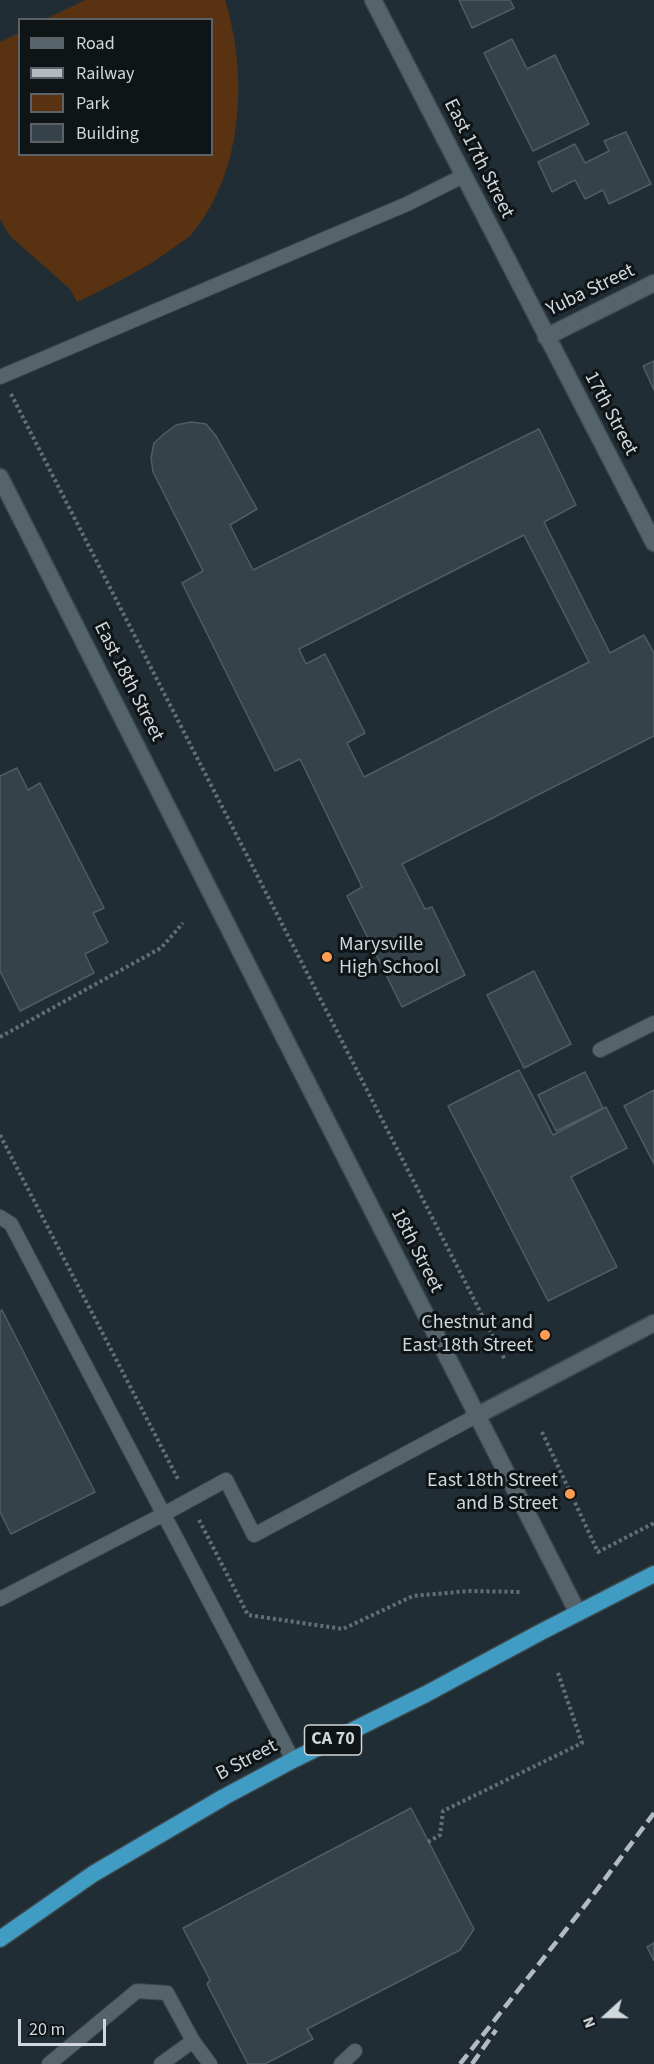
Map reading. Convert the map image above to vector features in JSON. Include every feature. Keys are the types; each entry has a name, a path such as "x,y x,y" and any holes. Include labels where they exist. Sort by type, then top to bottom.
{"highway":[{"name":"B Street","path":"0,1939 93,1874 224,1797 654,1574"}],"street":[{"name":"East 17th Street","path":"373,0 546,337"},
{"name":"Yuba Street","path":"546,337 654,283"},
{"name":"17th Street","path":"546,337 654,543"},
{"name":"East 18th Street","path":"0,477 219,906"},
{"name":"18th Street","path":"219,906 578,1613"},
{"path":"476,1416 654,1323"}],"lane":[{"path":"1,377 407,204 463,176"},
{"path":"600,1050 654,1023"},
{"path":"0,1217 11,1224 293,1760"},
{"path":"0,1599 226,1480 254,1535 476,1416"},
{"path":"49,2064 136,1990 167,1993 193,2041 210,2064"},
{"path":"161,2064 193,2041"},
{"path":"341,2064 355,2051"}],"path":[{"path":"1,377 506,1360"},
{"path":"0,1037 161,948 183,923"},
{"path":"0,1135 248,1614 343,1629 413,1596 469,1591 521,1592"},
{"path":"542,1432 598,1552 654,1523"},
{"path":"428,1842 440,1835 443,1811 582,1743 557,1670"}],"green space":[{"path":"85,0 225,0 237,60 236,122 231,153 222,182 209,210 191,235 161,257 77,302 70,289 10,236 0,219 0,42 18,33 18,156 213,156 213,18 48,18"}],"building":[{"path":"459,0 510,0 514,8 472,28"},
{"path":"512,39 527,69 555,55 589,124 533,151 484,53"},
{"path":"626,132 651,184 609,204 603,190 585,199 575,180 552,192 538,162 575,144 585,163 609,151 604,141"},
{"path":"654,361 654,390 643,366"},
{"path":"191,422 206,424 216,436 257,509 230,525 253,570 539,429 576,505 544,522 610,653 644,635 654,653 654,736 402,864 425,909 432,907 465,975 402,1007 347,896 362,887 300,759 275,771 182,583 203,571 153,472 151,458 154,443 176,425","holes":["524,535 589,662 364,777 347,743 365,733 325,654 306,664 299,649"]},
{"path":"17,768 28,790 40,783 104,908 93,913 108,942 85,954 94,973 20,1011 0,971 0,776"},
{"path":"534,971 571,1044 524,1068 487,995"},
{"path":"519,1070 553,1135 606,1107 627,1148 571,1177 617,1267 548,1301 448,1106"},
{"path":"585,1072 603,1108 556,1131 538,1095"},
{"path":"654,1090 654,1164 624,1106"},
{"path":"2,1310 95,1492 11,1534 0,1512 0,1311"},
{"path":"411,1808 474,1929 460,1950 307,2029 313,2039 265,2064 248,2064 207,1984 210,1980 183,1928"},
{"path":"654,1943 654,1961 647,1947"}],"railway":[{"path":"460,2064 587,1903 654,1813"},
{"path":"472,2064 496,2030"}],"place":[{"name":"Marysville High School","path":"327,957"},
{"name":"Chestnut and East 18th Street","path":"545,1335"},
{"name":"East 18th Street and B Street","path":"570,1494"}]}
